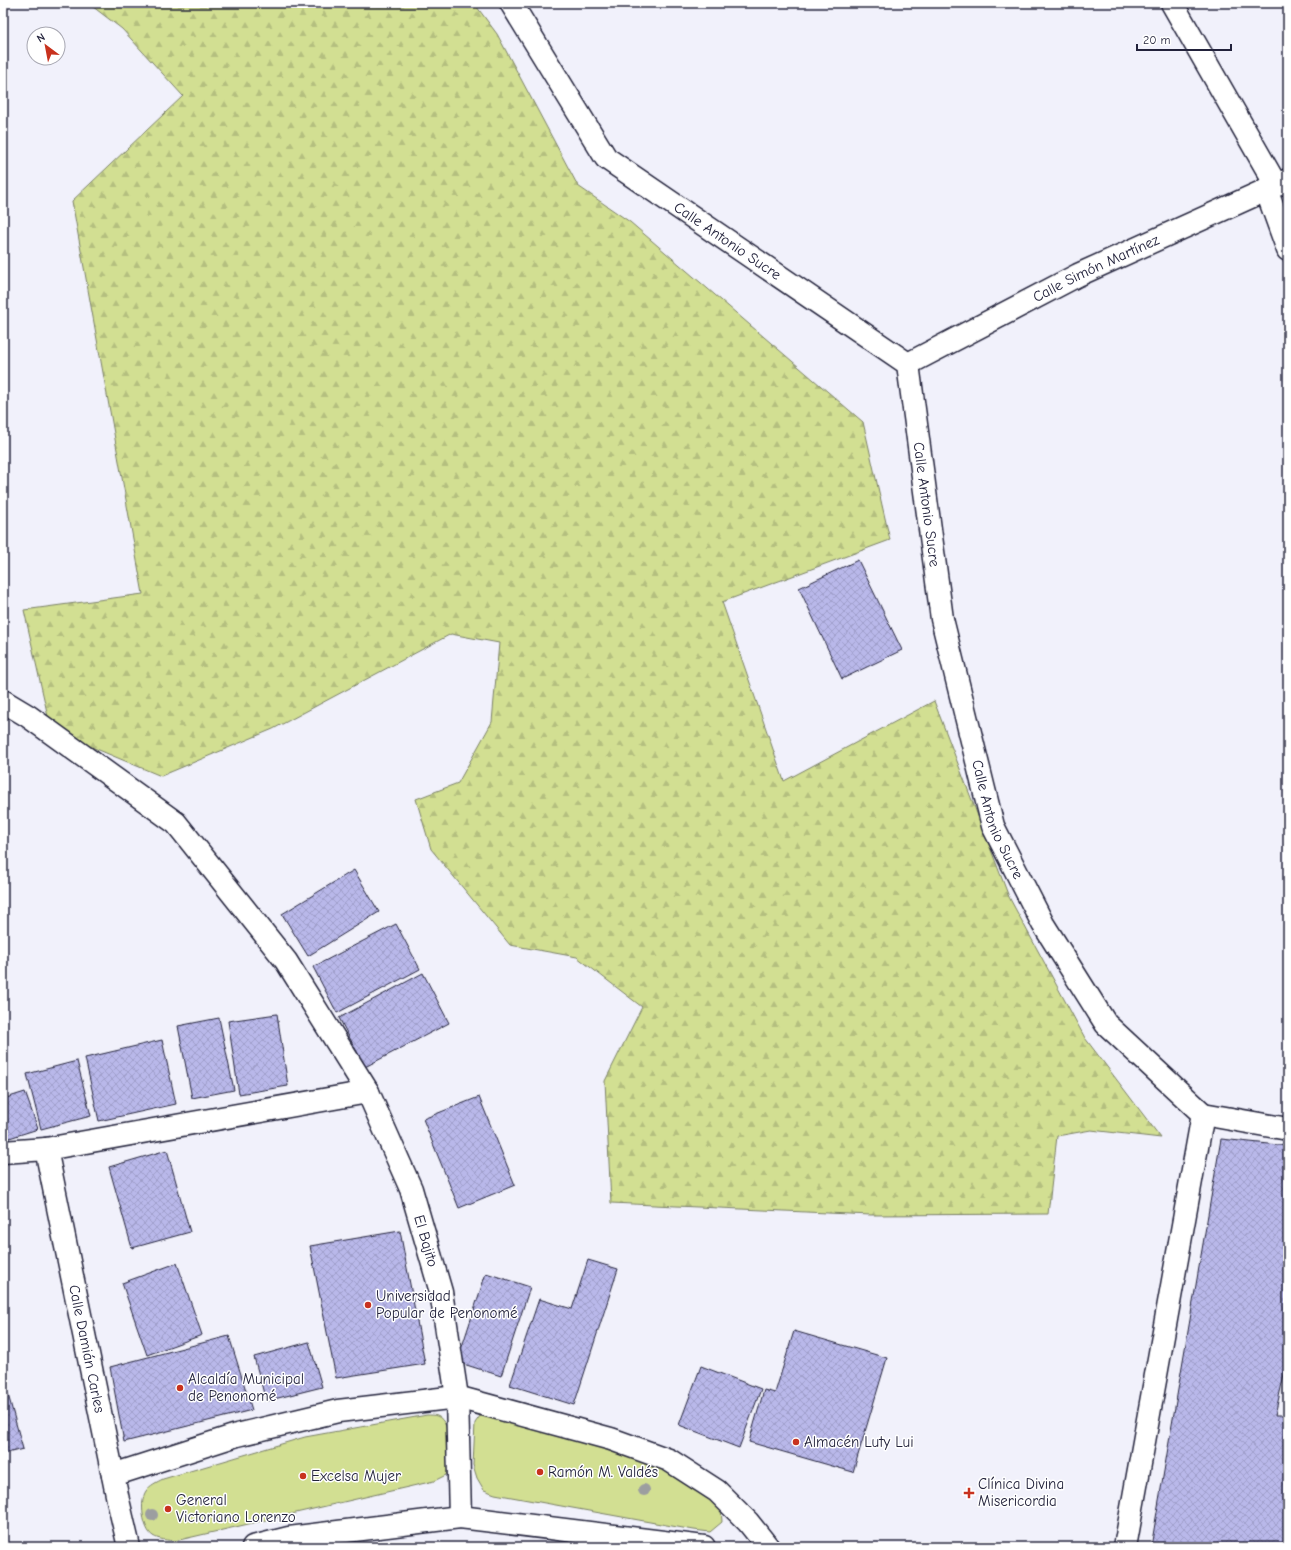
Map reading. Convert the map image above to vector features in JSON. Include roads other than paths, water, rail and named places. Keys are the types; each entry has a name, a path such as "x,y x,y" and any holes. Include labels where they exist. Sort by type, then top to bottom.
{"street":[{"name":"Calle Antonio Sucre","path":"511,3 606,158 908,364 942,619 993,826 1043,924 1106,1024 1203,1114"},
{"path":"1172,3 1277,184 1288,250"},
{"name":"Calle Simón Martínez","path":"908,364 1078,275 1277,184"},
{"name":"El Bajito","path":"3,701 28,716 176,824 286,961 368,1092 410,1189 441,1292 457,1397 460,1517"},
{"path":"3,1152 46,1149 368,1092"},
{"path":"1125,1547 1203,1114 1288,1129"},
{"name":"Calle Damián Carles","path":"46,1149 129,1547"},
{"path":"113,1475 236,1435 338,1411 457,1397 611,1439 669,1460 717,1491 748,1522 768,1547"},
{"path":"253,1547 289,1538 460,1517 704,1547"}],"place":[{"name":"Universidad Popular de Penonomé","path":"368,1305"},
{"name":"Alcaldía Municipal de Penonomé","path":"180,1388"},
{"name":"Almacén Luty Lui","path":"796,1442"},
{"name":"Ramón M. Valdés","path":"540,1472"},
{"name":"Excelsa Mujer","path":"303,1476"},
{"name":"Clínica Divina Misericordia","path":"969,1493"},
{"name":"General Victoriano Lorenzo","path":"168,1509"}]}
